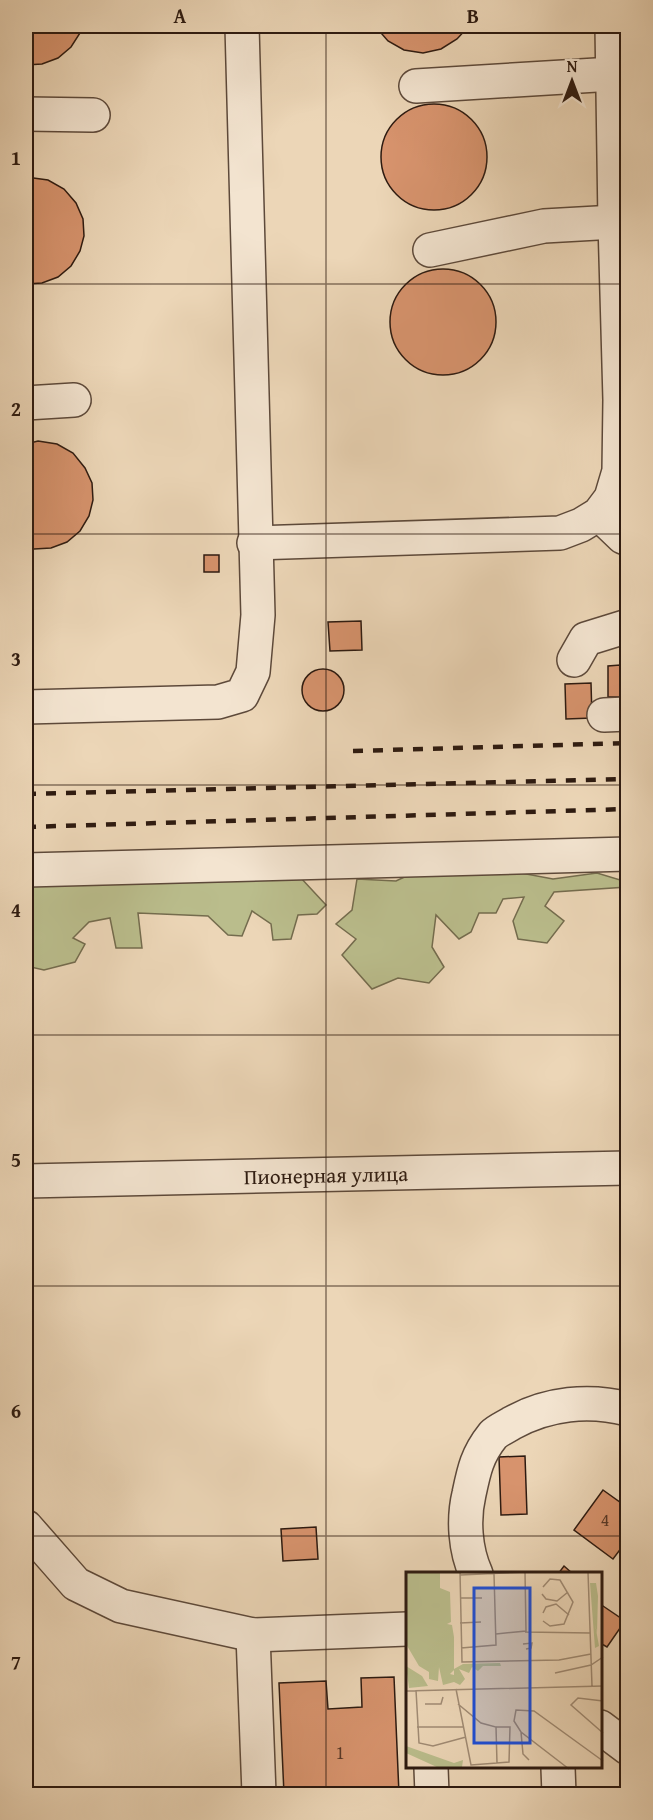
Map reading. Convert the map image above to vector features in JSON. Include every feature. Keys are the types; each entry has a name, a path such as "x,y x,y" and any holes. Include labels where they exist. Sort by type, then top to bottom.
{"street":[{"path":"26,707 218,702 242,694 253,672 258,615 254,543 242,26"},
{"path":"254,543 560,533 599,514 611,498 619,471 620,400 612,26"},
{"path":"416,86 613,74"},
{"path":"26,114 93,115"},
{"path":"430,250 544,226 615,222"},
{"path":"26,403 74,400"},
{"path":"599,514 627,539"},
{"path":"574,660 585,639 627,626"},
{"path":"26,870 627,854"},
{"name":"Пионерная улица","path":"26,1181 627,1168"},
{"path":"475,1572 469,1560 465,1511 476,1462 495,1433 525,1416 555,1407 589,1402 627,1410"},
{"path":"26,1527 76,1584 121,1606 253,1635 406,1629"},
{"path":"253,1635 259,1794"},
{"path":"602,1729 627,1748"},
{"path":"431,1769 432,1794"},
{"path":"558,1769 559,1794"}],"green space":[{"path":"413,873 521,873 553,879 597,873 627,882 627,887 554,892 545,906 564,921 547,943 518,939 513,921 524,897 503,899 496,913 479,913 471,932 459,939 436,915 432,947 444,967 429,983 398,978 372,989 342,955 356,939 336,924 352,910 357,879 396,881"},
{"path":"300,877 326,905 317,914 298,915 291,939 273,940 271,924 252,911 242,936 228,935 208,916 138,913 142,948 116,948 110,918 89,922 73,938 85,944 75,962 44,970 26,966 26,940 29,927 26,926 26,879"}],"building":[{"path":"26,26 82,26 71,47 58,58 42,64 26,65"},
{"path":"375,26 469,26 457,39 441,49 423,53 404,50 388,41"},
{"path":"434,104 454,108 472,119 483,137 487,157 483,177 472,195 454,206 434,210 414,206 396,195 385,177 381,157 385,137 396,119 414,108"},
{"path":"26,177 48,180 64,189 76,203 83,219 84,236 80,251 71,266 58,277 42,283 26,284"},
{"path":"443,269 463,273 481,284 492,302 496,322 492,342 481,360 463,371 443,375 423,371 405,360 394,342 390,322 394,302 405,284 423,273"},
{"path":"38,441 57,444 73,453 85,468 92,483 93,500 89,516 80,531 67,542 51,548 34,549 26,547 26,444"},
{"path":"204,555 219,555 219,572 204,572"},
{"path":"361,621 362,650 330,651 328,622"},
{"path":"620,665 620,697 608,697 608,666"},
{"path":"323,669 331,670 338,675 343,682 343,698 338,705 331,710 323,711 315,710 308,705 303,698 302,690 303,682 308,675 315,670"},
{"path":"591,683 592,718 566,719 565,684"},
{"path":"525,1456 527,1514 501,1515 499,1457"},
{"path":"603,1490 628,1508 628,1539 613,1559 574,1530"},
{"path":"316,1527 318,1559 283,1561 281,1529"},
{"path":"564,1566 571,1572 560,1572"},
{"path":"602,1607 625,1621 607,1647 602,1644"},
{"path":"394,1677 399,1794 284,1794 279,1683 326,1681 328,1709 362,1707 361,1678"}],"railway":[{"path":"353,751 628,743"},
{"path":"26,794 628,779"},
{"path":"26,827 628,809"}]}
